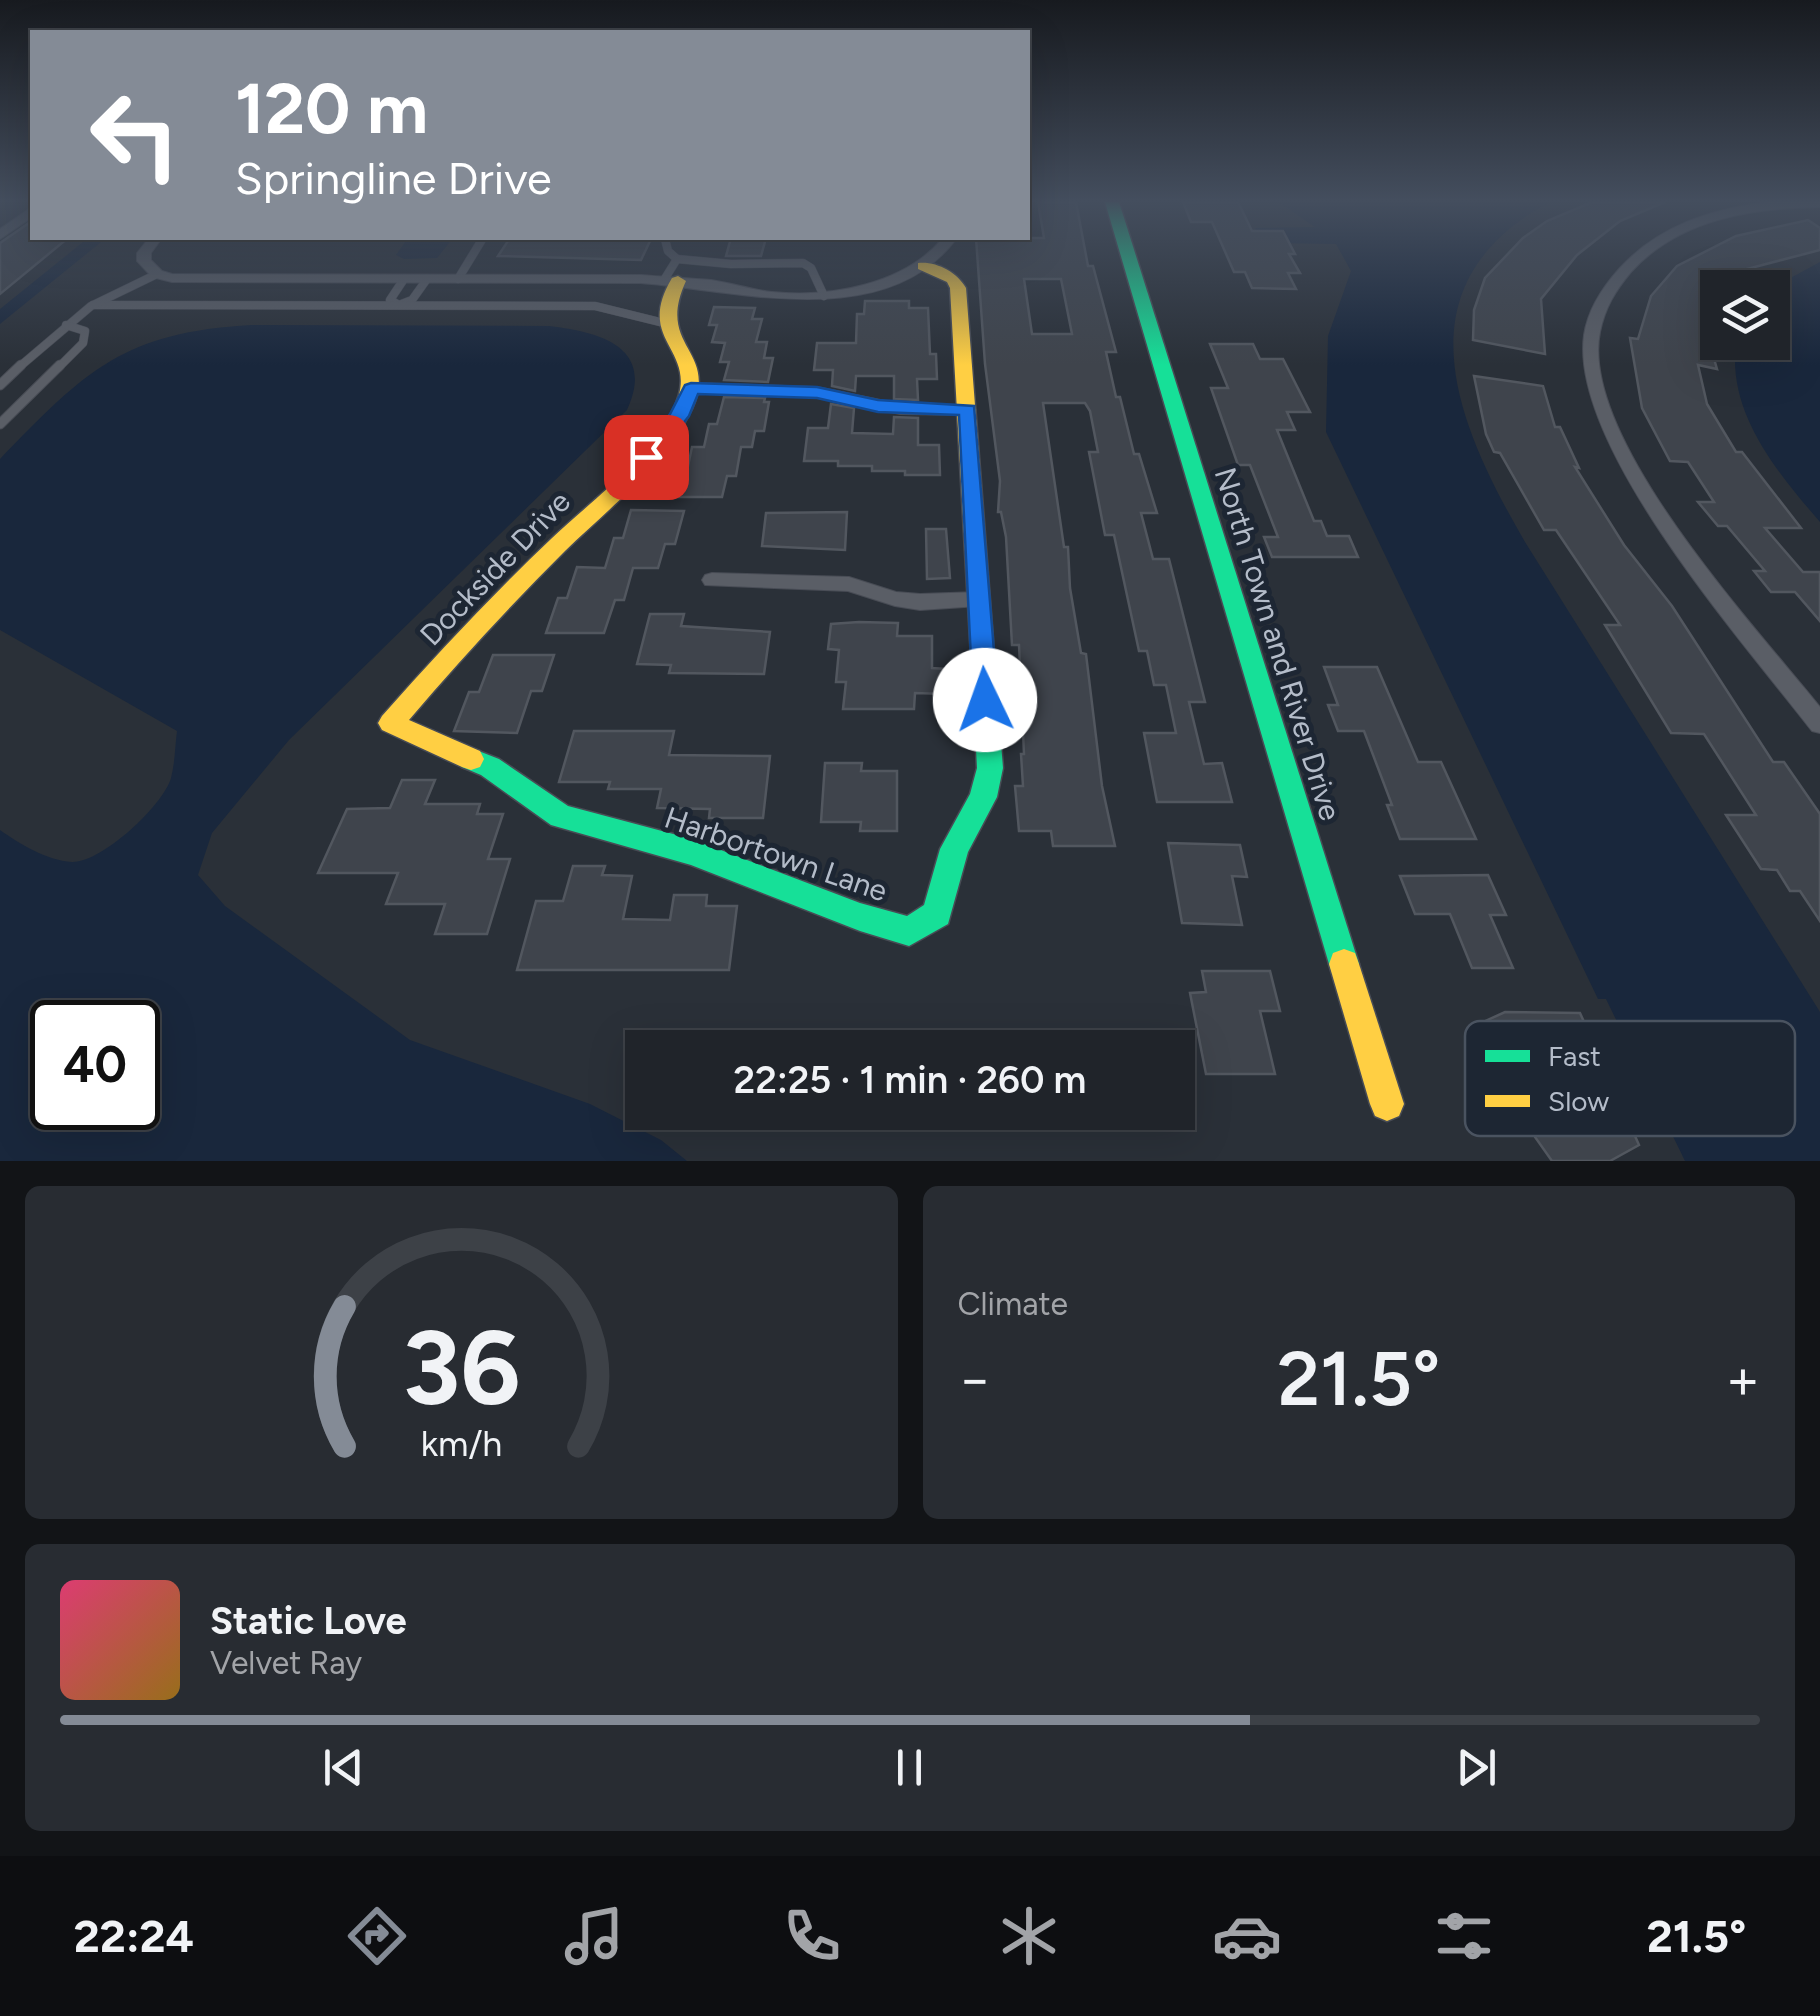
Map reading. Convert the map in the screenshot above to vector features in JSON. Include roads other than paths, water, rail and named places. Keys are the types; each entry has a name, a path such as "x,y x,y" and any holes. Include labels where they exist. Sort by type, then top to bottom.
{"street":[{"path":"145,256 148,268 157,274 188,279 673,274 772,296 824,296 882,285 935,256"},
{"name":"North Town and River Drive","path":"1129,256 1387,1104"},
{"path":"1638,256 1611,284 1591,340 1592,366 1603,414 1636,481 1675,538 1820,724"},
{"name":"Harbortown Lane","path":"413,699 391,723 490,767 560,816 692,852 909,932 936,914 954,849 983,797 990,768 958,288 953,279 923,266"},
{"path":"673,274 660,306 664,323 684,350 693,372 691,388 817,392 878,406 968,410"},
{"name":"Dockside Drive","path":"413,699 452,652 646,457 679,416 691,388"},
{"path":"712,580 850,584 895,599 920,602 979,600"}],"lane":[{"path":"458,279 472,256"},
{"path":"669,256 673,274 807,264 824,296"},
{"path":"0,385 66,325 116,287 157,274"},
{"path":"399,305 390,300 404,279"},
{"path":"399,305 412,300 427,279"},
{"path":"93,305 596,306 664,323"},
{"path":"0,424 83,342 85,332 66,325"}],"water":[{"path":"398,256 438,256 437,258"},
{"path":"1343,256 1485,256 1471,273 1456,315 1454,358 1462,404 1478,450 1525,542 1820,1012 1820,1161 1685,1161 1673,1136 1795,1136 1795,1021 1617,1021 1606,999 1598,999 1326,432 1328,336 1351,271"},
{"path":"1820,262 1820,522 1758,440 1739,393 1735,369 1735,360 1790,360 1790,278"},
{"path":"252,325 549,326 604,339 629,357 634,389 627,410 289,740 212,833 198,875 225,906 410,1040 590,1104 625,1122 625,1130 641,1130 661,1140 687,1161 0,1161 0,830 34,851 62,861 84,860 99,853 144,817 166,790 177,731 0,630 0,459 84,379 110,361 171,336"}],"waterway":[{"path":"0,318 76,256"}]}
